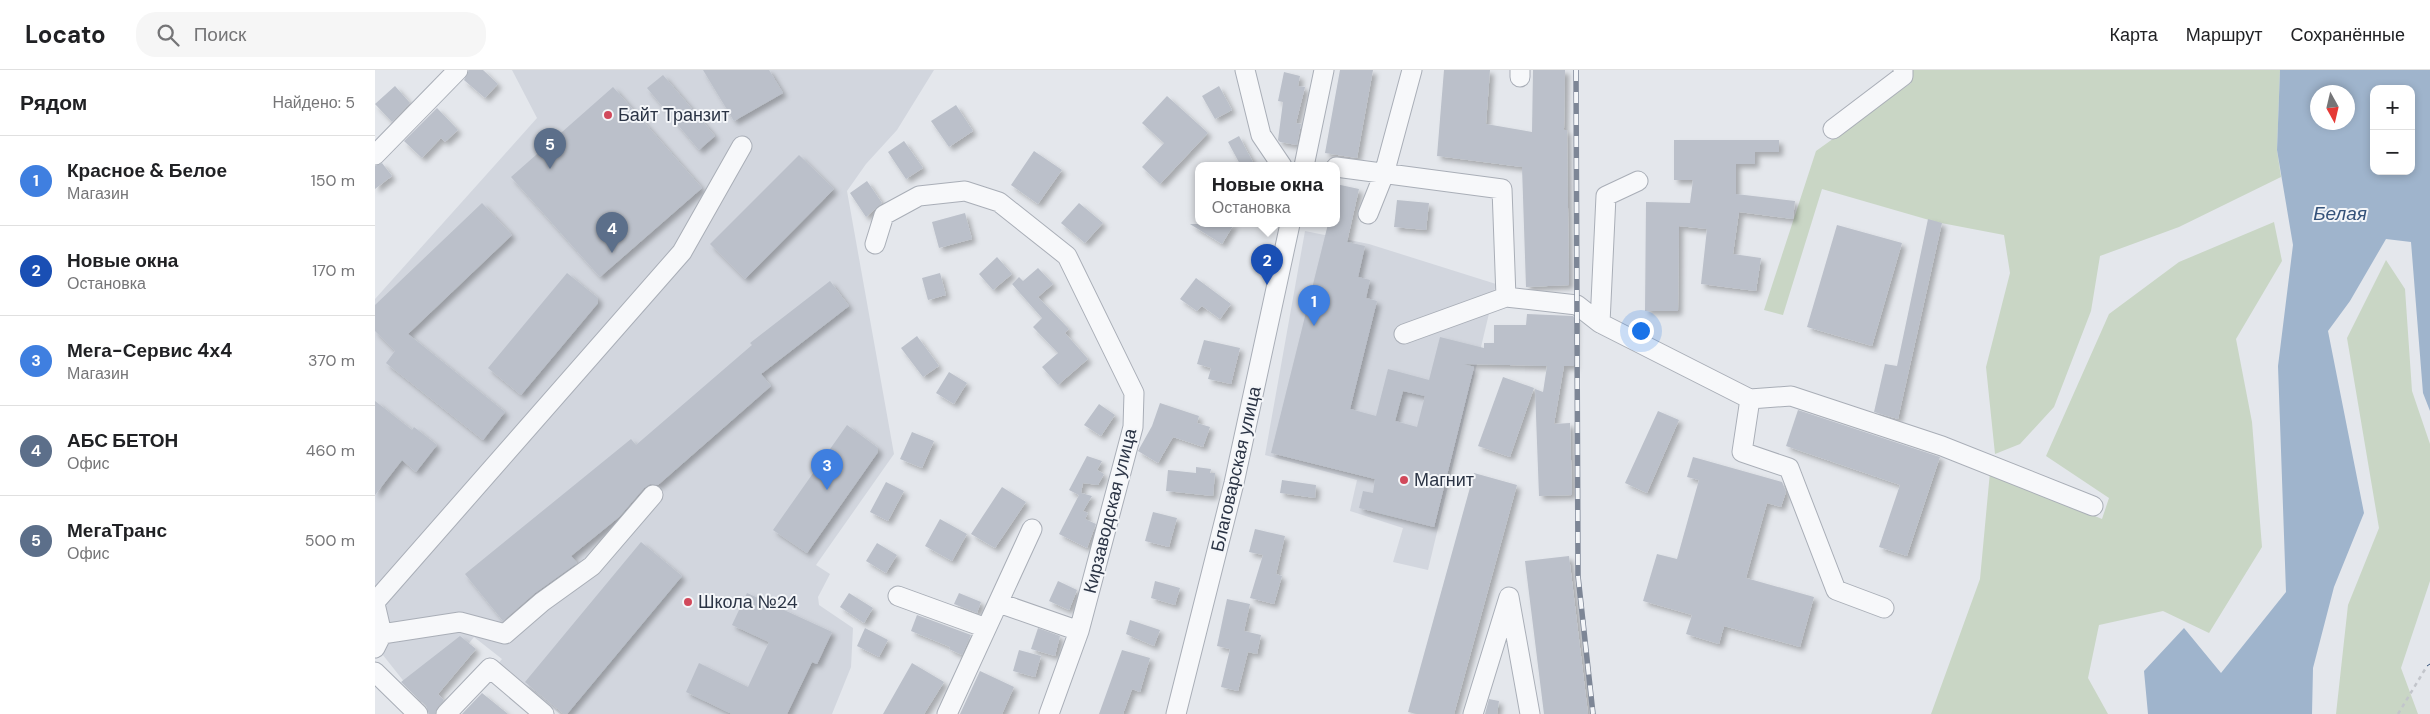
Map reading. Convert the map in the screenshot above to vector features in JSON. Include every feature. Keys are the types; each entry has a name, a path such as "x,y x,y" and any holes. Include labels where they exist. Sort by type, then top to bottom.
{"street":[{"path":"375,156 458,70"},
{"path":"1245,70 1261,135 1279,162"},
{"path":"1305,162 1324,70"},
{"path":"1368,214 1384,174 1412,70"},
{"path":"1833,129 1903,76 1903,70"},
{"path":"653,495 592,566 542,602 505,634 460,622 378,641 375,603 682,252 742,146"},
{"path":"1340,168 1502,189 1506,296"},
{"path":"1600,323 1606,196 1639,181"},
{"name":"Кирзаводская улица","path":"875,244 884,215 919,196 965,191 999,202 1067,256 1134,393 1133,427 1079,631 1049,714"},
{"name":"Благоварская улица","path":"1176,714 1234,483 1290,227"},
{"path":"1404,334 1506,296 1577,304 1600,323 1750,399 1791,396 1942,446 2093,506"},
{"path":"1750,399 1742,452 1789,468 1836,590 1884,608"},
{"path":"947,714 1032,529"},
{"path":"898,596 986,628"},
{"path":"1473,714 1509,597 1530,714"},
{"path":"999,603 1079,631"},
{"path":"446,714 490,668 544,714"},
{"path":"375,673 418,714"}],"path":[{"path":"2398,714 2427,666"}],"shaded area":[{"path":"512,70 934,70 897,130 866,164 847,191 894,454 816,565 830,574 818,597 819,605 853,628 851,667 832,714 560,714 498,664 502,659 474,637 421,703 375,645 375,299 537,118"},
{"path":"1305,231 1369,244 1496,284 1428,570 1393,562 1403,528 1350,511 1357,480 1265,455"}],"green space":[{"path":"1912,70 2280,70 2277,150 2281,177 2179,227 2100,256 2091,311 2054,407 2020,444 1995,454 1986,367 2010,273 2004,235 1936,222 1822,189 1783,315 1764,310 1816,151 1911,83"},
{"path":"2274,222 2282,261 2236,339 2252,422 2262,547 2209,633 2163,611 2099,625 2088,678 2108,714 1931,714 1980,579 1990,472 2102,519 2109,498 2046,456 2109,314 2179,262"},
{"path":"2386,260 2405,289 2412,391 2430,444 2430,581 2401,668 2418,714 2336,714 2348,605 2379,528 2347,338"}],"water":[{"name":"Белая","path":"2280,70 2430,70 2430,411 2423,393 2411,242 2386,239 2350,301 2328,331 2364,513 2334,587 2313,668 2312,714 2148,714 2144,671 2184,628 2221,673 2286,592 2278,366 2293,245 2277,150"}],"building":[{"path":"469,70 483,70 498,84 485,98 464,80"},
{"path":"703,70 769,70 783,93 734,121"},
{"path":"1340,70 1373,70 1357,158 1325,153"},
{"path":"1444,70 1490,70 1486,124 1532,132 1533,70 1565,70 1564,130 1567,130 1569,285 1526,287 1522,167 1437,156"},
{"path":"1284,72 1300,76 1298,86 1305,87 1296,123 1301,124 1297,145 1278,140 1283,102 1278,101"},
{"path":"663,75 715,136 699,150 647,88"},
{"path":"395,86 410,103 392,122 375,104"},
{"path":"1219,86 1232,110 1215,119 1202,96"},
{"path":"613,87 702,188 600,277 511,177"},
{"path":"1167,96 1208,133 1160,184 1142,167 1164,143 1142,123"},
{"path":"956,105 973,131 949,147 931,121"},
{"path":"437,108 458,130 445,142 441,138 422,158 404,141"},
{"path":"1239,136 1253,162 1239,162 1228,142"},
{"path":"1674,140 1779,140 1779,152 1755,152 1755,164 1736,164 1736,194 1795,201 1793,219 1739,212 1733,254 1761,258 1756,291 1701,284 1707,229 1679,226 1678,311 1645,311 1646,202 1690,203 1693,180 1674,180"},
{"path":"904,141 923,168 906,179 888,152"},
{"path":"1034,151 1062,170 1038,204 1011,185"},
{"path":"799,155 834,189 745,279 710,244"},
{"path":"382,163 392,176 375,189 375,166"},
{"path":"867,181 882,203 866,217 850,193"},
{"path":"1340,185 1359,189 1347,242 1365,246 1358,277 1370,280 1366,298 1377,301 1350,409 1376,416 1388,369 1429,380 1440,337 1484,348 1484,343 1494,343 1494,325 1526,325 1527,314 1573,316 1575,318 1574,366 1564,366 1554,424 1570,423 1572,495 1539,496 1535,389 1543,392 1547,366 1464,364 1474,367 1434,527 1359,508 1363,491 1373,493 1375,479 1271,453 1327,227 1340,227","holes":["1403,391 1425,396 1417,427 1395,421"]},
{"path":"1397,200 1429,203 1426,230 1394,227"},
{"path":"482,203 512,235 408,334 505,412 483,440 386,363 395,351 375,331 375,305"},
{"path":"1079,203 1103,223 1085,243 1061,223"},
{"path":"965,213 972,239 939,248 932,222"},
{"path":"1928,219 1942,223 1898,419 1874,412 1885,364 1897,366"},
{"path":"1190,224 1195,224 1195,227 1232,227 1222,244"},
{"path":"1837,225 1902,243 1872,346 1807,327"},
{"path":"997,257 1012,274 993,290 979,274"},
{"path":"1038,268 1053,284 1038,297 1069,329 1065,333 1088,359 1058,385 1042,367 1058,353 1033,327 1042,318 1012,284 1019,277 1023,281"},
{"path":"567,273 598,298 598,303 521,395 488,368"},
{"path":"940,273 946,295 928,300 922,278"},
{"path":"1196,278 1231,304 1220,319 1202,306 1197,311 1180,299"},
{"path":"830,281 849,306 761,374 771,386 658,485 650,484 644,488 619,517 571,556 577,563 535,593 503,621 465,574 631,439 636,445 752,345 750,343"},
{"path":"917,336 939,366 923,377 901,348"},
{"path":"1204,340 1240,348 1231,384 1208,379 1211,368 1197,364"},
{"path":"949,372 967,383 954,404 936,393"},
{"path":"1503,377 1534,388 1510,457 1478,446"},
{"path":"375,401 412,430 414,427 437,445 416,472 402,460 375,495"},
{"path":"1160,403 1199,416 1197,423 1210,427 1203,447 1173,437 1158,463 1138,451 1152,426"},
{"path":"1099,404 1115,415 1101,436 1084,425"},
{"path":"1798,410 1940,457 1907,556 1879,547 1900,485 1786,446"},
{"path":"1658,411 1679,420 1647,493 1625,483"},
{"path":"847,425 878,448 878,452 807,553 773,530"},
{"path":"912,432 934,441 922,468 900,459"},
{"path":"1087,456 1102,461 1097,470 1104,474 1098,485 1083,483 1081,493 1092,496 1083,511 1088,513 1085,519 1096,524 1087,548 1059,534 1079,495 1069,490"},
{"path":"1693,457 1782,482 1786,492 1781,507 1767,503 1746,578 1814,597 1800,647 1724,626 1719,644 1686,634 1692,615 1643,601 1657,554 1677,559 1699,480 1687,477"},
{"path":"1196,467 1211,469 1210,473 1215,473 1213,496 1166,491 1168,470 1196,473"},
{"path":"1474,473 1517,485 1454,714 1417,714 1408,712"},
{"path":"1282,480 1316,485 1315,498 1280,493"},
{"path":"886,482 904,491 888,521 870,512"},
{"path":"1002,487 1026,502 995,548 971,534"},
{"path":"1153,512 1177,518 1169,547 1145,541"},
{"path":"940,519 967,534 952,561 925,546"},
{"path":"1255,529 1285,536 1276,574 1282,576 1274,604 1250,598 1263,555 1249,552"},
{"path":"641,542 682,576 567,714 564,714 525,682"},
{"path":"877,543 897,555 886,573 866,561"},
{"path":"1569,556 1588,714 1544,714 1525,561"},
{"path":"1058,581 1077,590 1069,610 1049,601"},
{"path":"1155,581 1180,588 1175,605 1151,598"},
{"path":"747,593 832,632 817,664 812,662 787,714 732,714 686,692 699,663 748,687 769,642 732,625"},
{"path":"849,593 873,608 864,623 840,607"},
{"path":"959,593 981,602 977,613 954,604"},
{"path":"1227,599 1250,604 1244,631 1261,635 1257,654 1248,652 1238,691 1221,687 1230,649 1217,646"},
{"path":"917,615 971,635 962,655 949,649 950,647 911,631"},
{"path":"1130,620 1160,630 1154,646 1126,634"},
{"path":"865,628 888,640 879,657 857,646"},
{"path":"1038,628 1060,636 1055,656 1031,649"},
{"path":"460,636 476,649 438,694 444,700 435,714 429,714 426,706 401,682"},
{"path":"1019,650 1041,656 1035,677 1013,671"},
{"path":"1122,650 1150,658 1140,692 1132,689 1123,714 1099,714"},
{"path":"912,663 944,682 924,714 883,714"},
{"path":"980,671 1014,687 1002,714 960,714"},
{"path":"482,693 508,714 462,714"},
{"path":"1489,699 1499,701 1497,714 1485,714"}],"railway":[{"path":"1576,70 1578,576 1593,714"}],"place":[{"name":"Байт Транзит","path":"608,115"},
{"name":"МегаТранс","path":"550,169"},
{"name":"АБС БЕТОН","path":"612,253"},
{"name":"Новые окна","path":"1267,285"},
{"name":"Красное & Белое","path":"1314,326"},
{"name":"Магнит","path":"1404,480"},
{"name":"Мега-Сервис 4х4","path":"827,490"},
{"name":"Школа №24","path":"688,602"}]}
